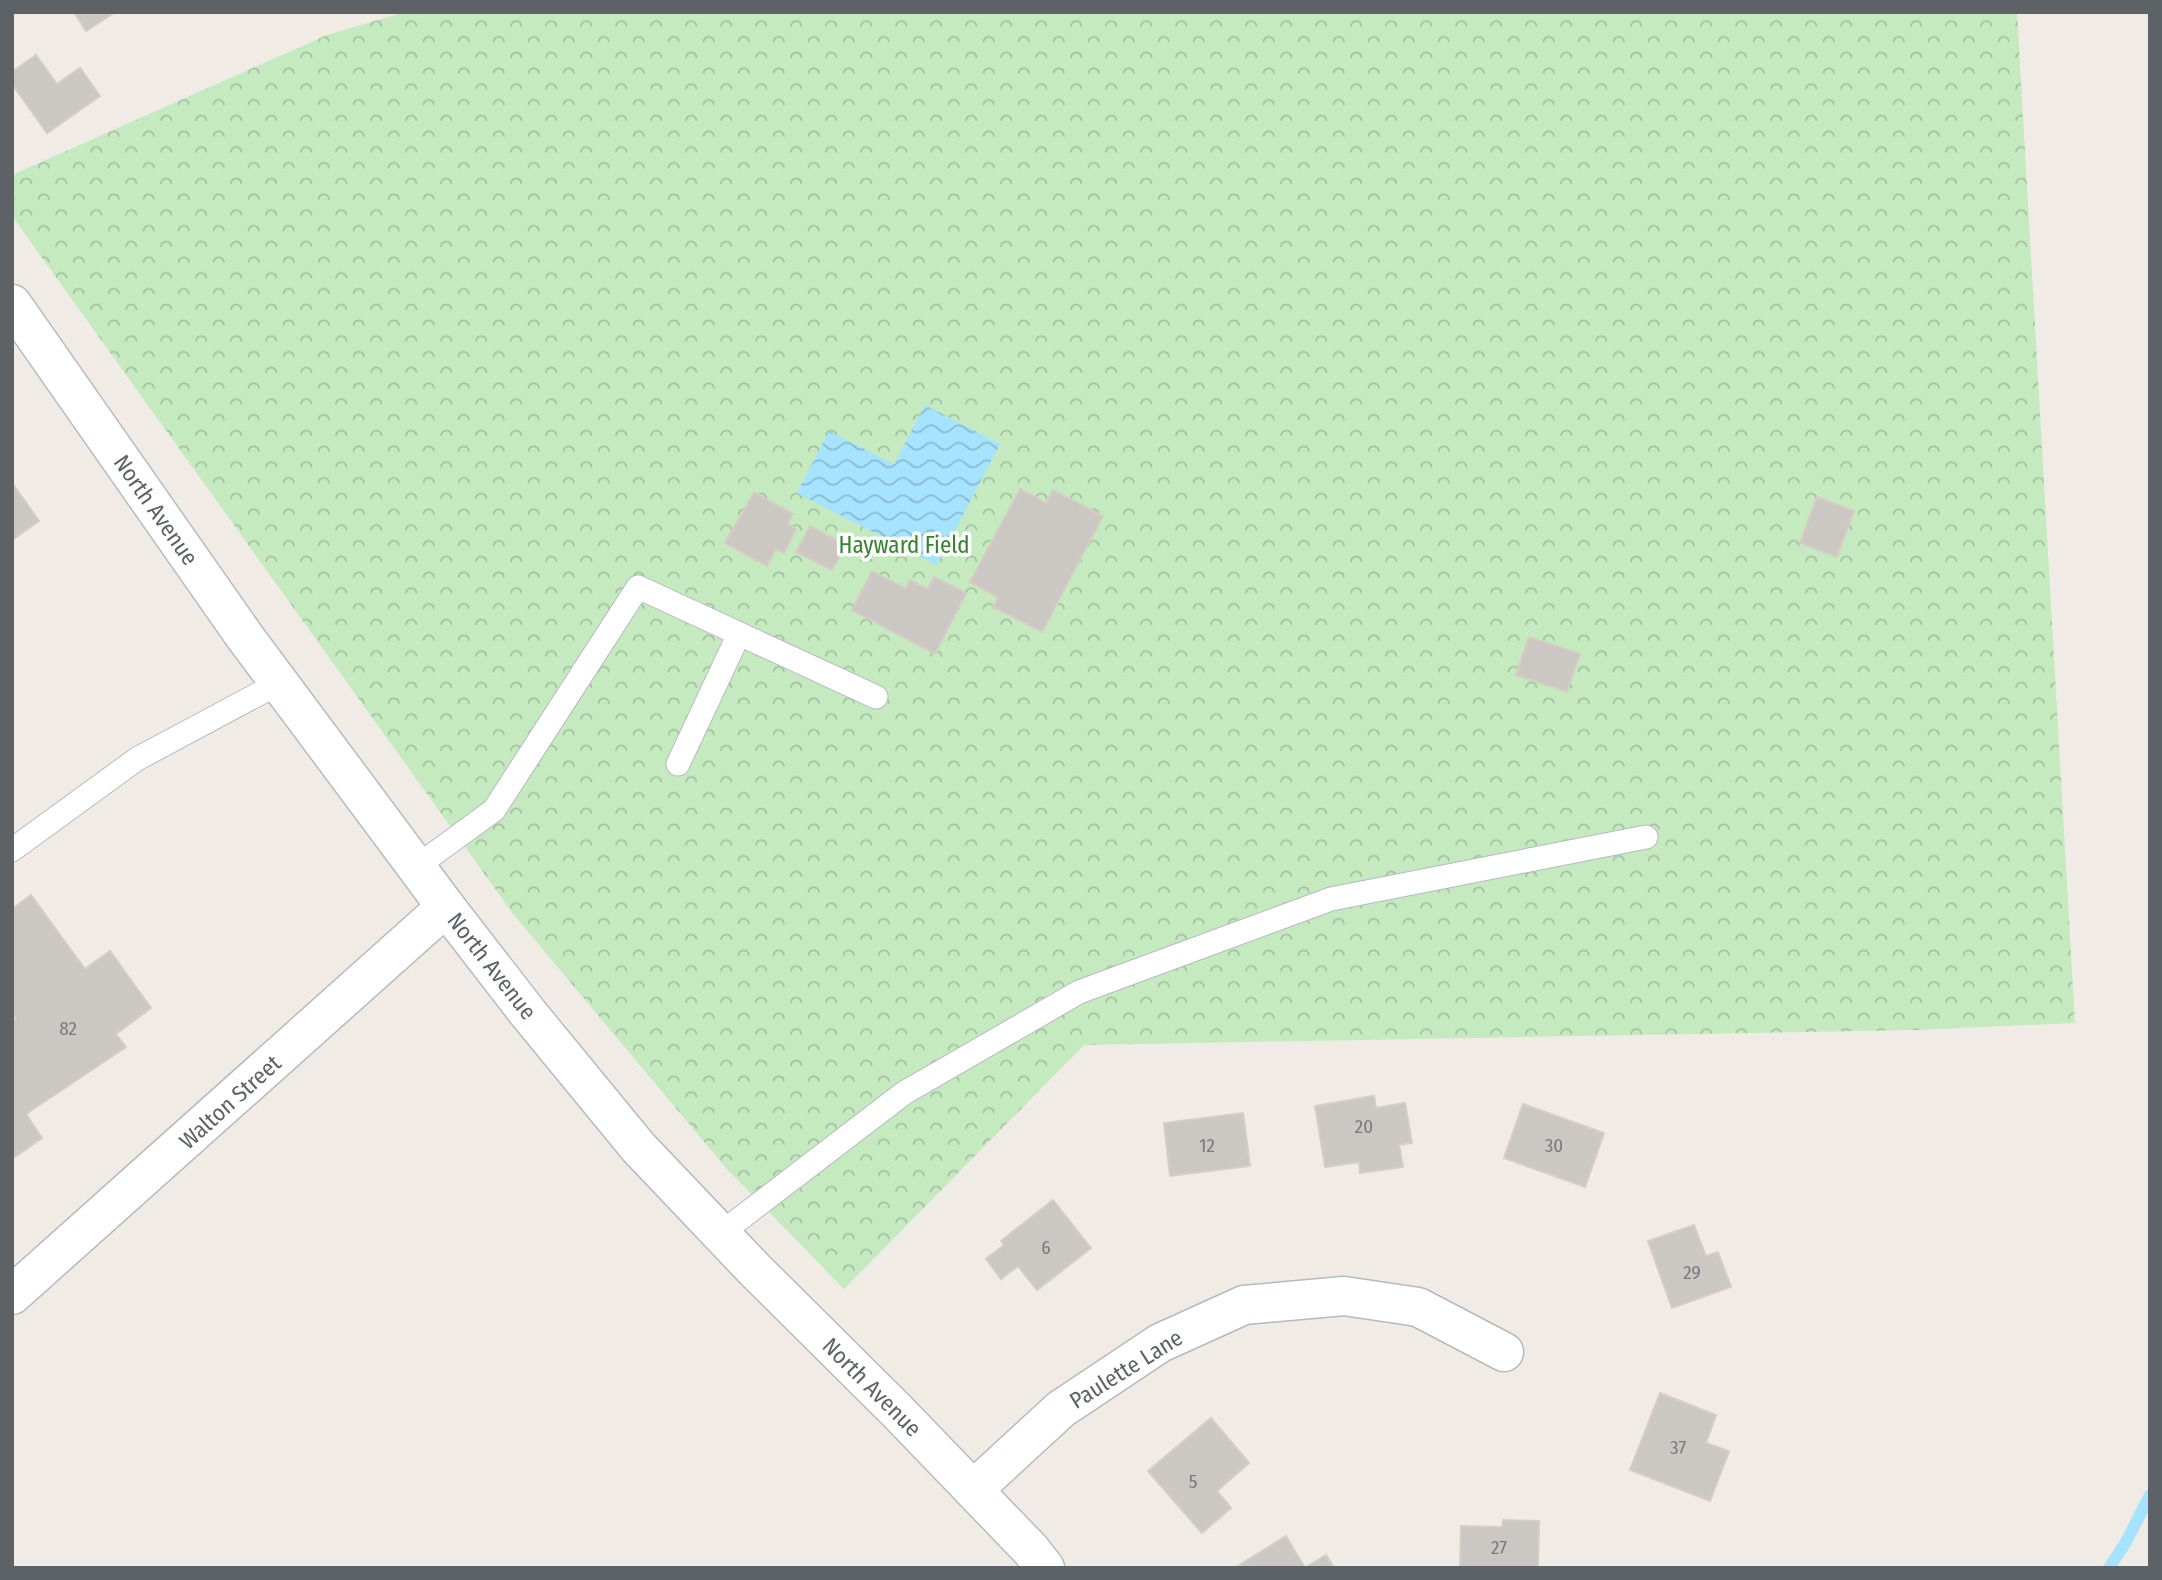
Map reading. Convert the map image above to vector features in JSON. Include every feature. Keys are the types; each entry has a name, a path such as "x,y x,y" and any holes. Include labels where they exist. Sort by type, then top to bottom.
{"main road":[{"name":"North Avenue","path":"12,304 279,682 528,1013 638,1147 720,1234 898,1412 1031,1550 1045,1568"},
{"name":"Walton Street","path":"12,1295 446,907"},
{"name":"Paulette Lane","path":"973,1490 1061,1409 1160,1343 1244,1305 1344,1296 1418,1307 1504,1352"}],"lane":[{"path":"416,867 494,810 638,587 876,697"},
{"path":"678,764 739,634"},
{"path":"12,850 137,759 279,682"},
{"path":"720,1234 904,1093 1079,992 1331,899 1646,837"}],"green space":[{"name":"Hayward Field","path":"405,12 2017,12 2075,1023 1915,1030 1084,1045 844,1289 726,1168 514,915 12,216 12,175 327,35"}],"water":[{"path":"925,405 1000,444 937,565 797,493 829,431 894,464"}],"building":[{"path":"74,12 115,12 86,31"},
{"path":"36,55 57,84 80,68 100,96 47,133 12,84 12,72"},
{"path":"12,483 39,521 12,540"},
{"path":"1020,489 1046,503 1053,490 1103,516 1042,632 993,607 998,597 970,582"},
{"path":"754,492 793,514 788,524 796,529 784,553 776,549 767,566 725,543"},
{"path":"1817,497 1854,511 1837,557 1800,543"},
{"path":"810,526 846,545 832,570 796,552"},
{"path":"872,571 906,589 910,580 928,589 934,577 966,593 935,654 852,610"},
{"path":"1529,637 1580,654 1567,692 1516,675"},
{"path":"31,895 85,969 110,951 151,1008 116,1034 126,1047 26,1114 42,1138 12,1159 12,1022 16,1019 12,1013 12,909"},
{"path":"1374,1096 1376,1108 1405,1103 1412,1143 1399,1145 1403,1167 1360,1173 1359,1162 1325,1167 1315,1106"},
{"path":"1523,1104 1604,1133 1585,1187 1504,1158"},
{"path":"1243,1113 1250,1166 1170,1176 1164,1123"},
{"path":"1053,1200 1091,1248 1037,1290 1018,1266 1001,1279 986,1259 1004,1245 1001,1241"},
{"path":"1694,1225 1706,1256 1718,1252 1731,1287 1672,1308 1648,1241"},
{"path":"1660,1393 1716,1415 1706,1443 1729,1451 1710,1501 1630,1470"},
{"path":"1211,1418 1249,1463 1217,1491 1231,1508 1202,1533 1148,1471"},
{"path":"1503,1520 1539,1521 1538,1568 1460,1568 1461,1526 1502,1527"},
{"path":"1286,1536 1305,1568 1239,1568 1238,1566"},
{"path":"1326,1555 1334,1568 1305,1568"}],"waterway":[{"path":"2109,1568 2150,1495"}]}
